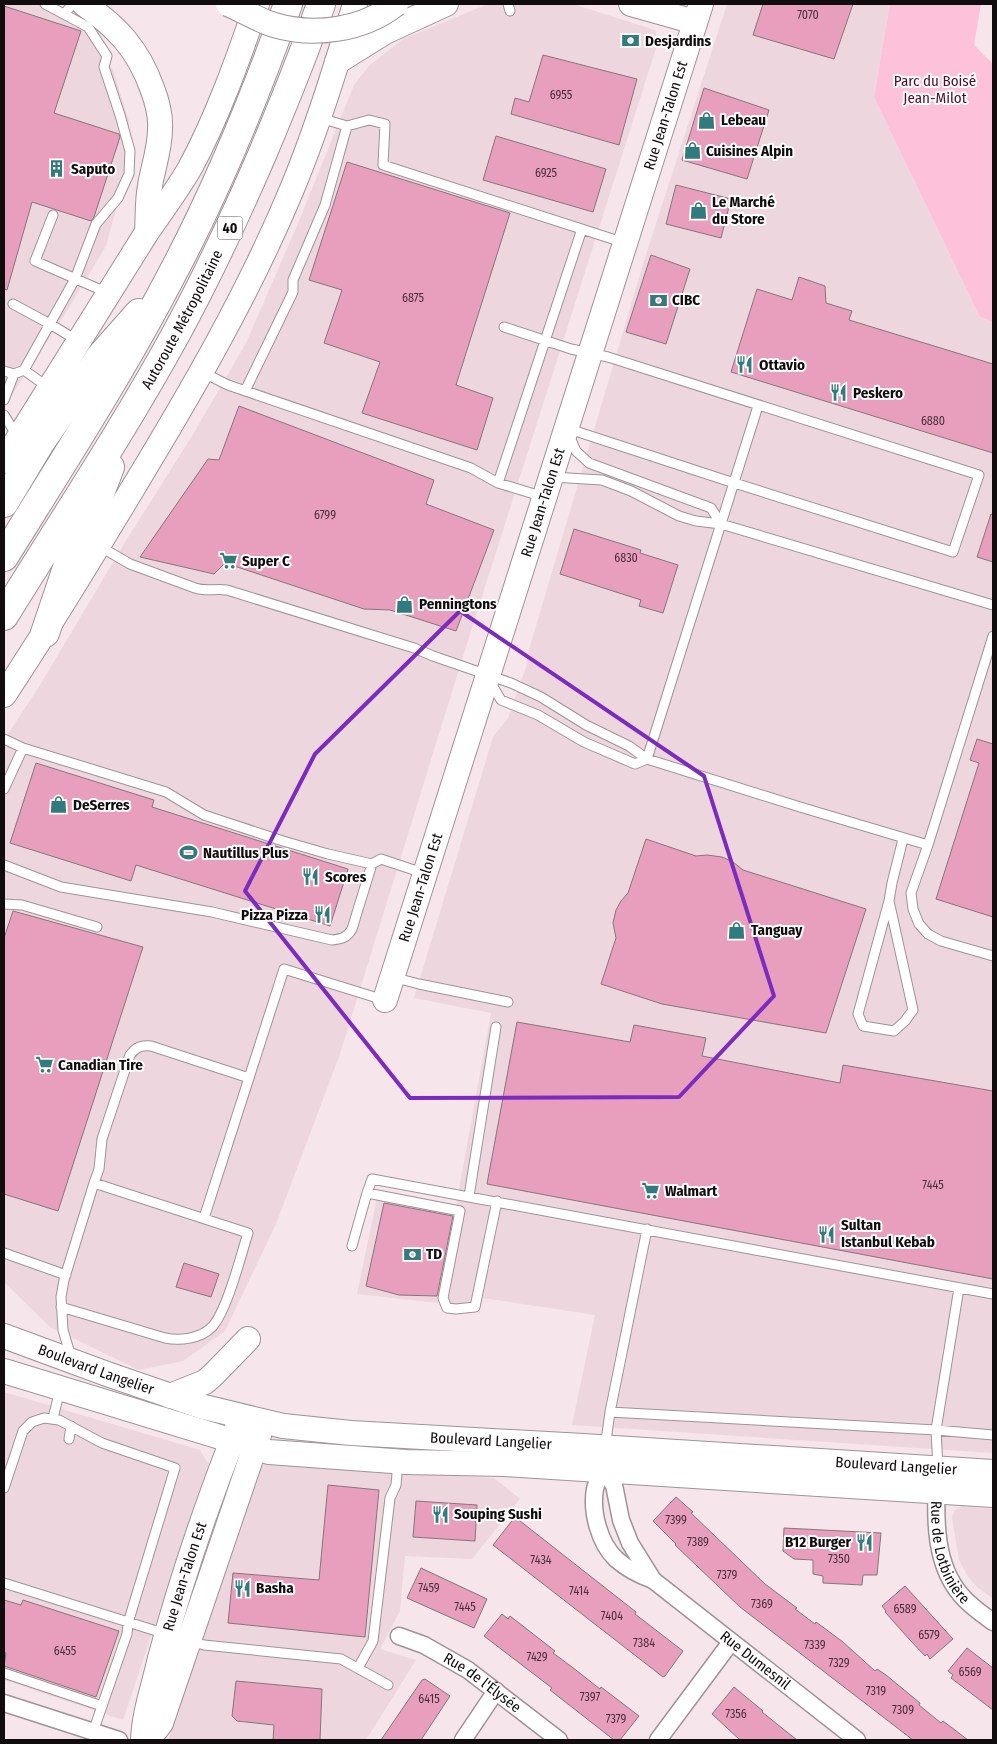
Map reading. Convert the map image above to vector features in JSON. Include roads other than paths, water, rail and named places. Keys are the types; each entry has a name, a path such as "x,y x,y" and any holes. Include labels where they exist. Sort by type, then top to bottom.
{"highway":[{"name":"Autoroute Métropolitaine","path":"4,557 120,369 171,277 198,224 230,153 273,47 288,4"},
{"name":"Autoroute Métropolitaine","path":"4,616 135,403 180,325 231,224 298,68 321,4"},
{"path":"4,502 40,443 100,357 171,277"},
{"path":"45,633 71,556 88,525 135,403"}],"main road":[{"path":"228,4 275,25 314,31 358,24 380,15 396,4"},
{"path":"4,461 146,232 173,196 204,139 223,96 257,4"},
{"path":"4,695 45,633 167,433 202,372 246,288 284,207 318,117 355,4"},
{"path":"337,62 385,32 446,4"},
{"path":"631,4 697,9"},
{"path":"74,9 109,23 129,43 147,74 159,110 159,144 150,186 146,232"},
{"name":"Rue Jean-Talon Est","path":"385,1000 486,676 625,243 697,9"},
{"name":"Boulevard Langelier","path":"7,1331 73,1362 170,1396 252,1420 314,1431 993,1495"},
{"path":"170,1396 205,1382 248,1339"},
{"name":"Boulevard Langelier","path":"4,1370 202,1430 243,1445 279,1453 399,1461 504,1464 604,1459 938,1468 993,1472"},
{"name":"Rue Jean-Talon Est","path":"148,1740 160,1723 189,1641 243,1445 252,1420"},
{"name":"Rue Jean-Talon Est","path":"143,1740 144,1719 167,1634 222,1464 243,1445"}],"street":[{"name":"Rue Dumesnil","path":"604,1459 595,1486 596,1518 607,1546 615,1558 633,1572 653,1580 857,1740"},
{"name":"Rue Dumesnil","path":"604,1459 614,1485 621,1520 630,1543 653,1580"},
{"name":"Rue de Lotbinière","path":"938,1468 938,1533 944,1568 960,1594 969,1604 993,1622"},
{"name":"Rue de l'Élysée","path":"399,1636 424,1645 455,1662 559,1740"},
{"path":"658,1740 731,1642"},
{"path":"463,1740 496,1691"},
{"path":"4,1703 119,1740"}],"lane":[{"path":"45,4 74,9"},
{"path":"4,371 14,374 24,370 75,280 96,224 118,198 128,174 130,151 104,67 107,56 74,9 73,4"},
{"path":"318,117 347,126 369,120 385,124 383,165 625,243"},
{"path":"244,391 293,292 293,280 325,205 347,126"},
{"path":"53,215 35,261 108,293"},
{"path":"498,483 582,229"},
{"path":"13,304 78,341"},
{"path":"504,327 979,475 953,552 565,428"},
{"path":"24,370 49,388"},
{"path":"202,372 244,391 470,468 498,483 547,487 602,480 631,491 679,516 696,521 721,524 993,605"},
{"path":"4,400 14,374"},
{"path":"486,676 502,700 562,728 584,742 635,764 647,759 758,406"},
{"path":"4,415 18,437"},
{"path":"565,428 576,451 589,463 711,508 721,524"},
{"path":"98,545 130,564 195,588 205,591 219,588 227,590 414,648 486,676 511,683 541,698 586,725 629,746 647,759 903,839 928,845"},
{"path":"993,636 928,845 911,893 913,909 919,924 928,934 941,941 993,956"},
{"path":"4,739 23,748 166,792 204,815 328,854 372,864 381,860 424,873"},
{"path":"4,789 23,748"},
{"path":"889,901 912,1010 905,1021 894,1031 863,1026 858,1014 889,901 903,839"},
{"path":"4,865 61,887 212,912 332,940 343,938 352,929 372,864"},
{"path":"4,904 22,905 97,928"},
{"path":"204,1218 284,969 385,1000"},
{"path":"392,977 508,1002"},
{"path":"469,1196 496,1027"},
{"path":"73,1362 63,1330 61,1297 66,1274 99,1169 102,1139 130,1055 134,1049 144,1045 150,1046 249,1078"},
{"path":"352,1246 372,1179 993,1294"},
{"path":"61,1307 173,1340 191,1338 212,1326 223,1308 248,1233 94,1183"},
{"path":"367,1193 460,1211 443,1298 447,1308 456,1309 475,1307 497,1201"},
{"path":"604,1459 610,1412 647,1229"},
{"path":"4,1253 66,1274"},
{"path":"938,1468 936,1430 959,1288"},
{"path":"52,1418 61,1387"},
{"path":"610,1412 936,1430 993,1435"},
{"path":"4,1488 23,1431 38,1419 52,1418 102,1443 175,1468 128,1623 127,1634 93,1732"},
{"path":"69,1439 71,1426"},
{"path":"358,1668 371,1646 374,1635 390,1498 396,1485 399,1461"},
{"path":"4,1583 167,1634"},
{"path":"189,1641 204,1645 341,1659 388,1685"},
{"path":"4,1673 102,1706"}],"place":[{"name":"Desjardins","path":"631,41"},
{"name":"Lebeau","path":"707,120"},
{"name":"Cuisines Alpin","path":"692,151"},
{"name":"Saputo","path":"57,169"},
{"name":"Le Marché du Store","path":"698,211"},
{"name":"CIBC","path":"658,300"},
{"name":"Ottavio","path":"745,365"},
{"name":"Peskero","path":"839,393"},
{"name":"Super C","path":"228,561"},
{"name":"Penningtons","path":"405,604"},
{"name":"DeSerres","path":"59,805"},
{"name":"Nautillus Plus","path":"189,853"},
{"name":"Scores","path":"311,877"},
{"name":"Pizza Pizza","path":"322,915"},
{"name":"Tanguay","path":"737,930"},
{"name":"Canadian Tire","path":"44,1065"},
{"name":"Walmart","path":"651,1191"},
{"name":"Sultan Istanbul Kebab","path":"827,1234"},
{"name":"TD","path":"412,1254"},
{"name":"Souping Sushi","path":"440,1514"},
{"name":"B12 Burger","path":"865,1542"},
{"name":"Basha","path":"242,1588"}],"park label":[{"name":"Parc du Boisé Jean-Milot","path":"935,90"}]}
